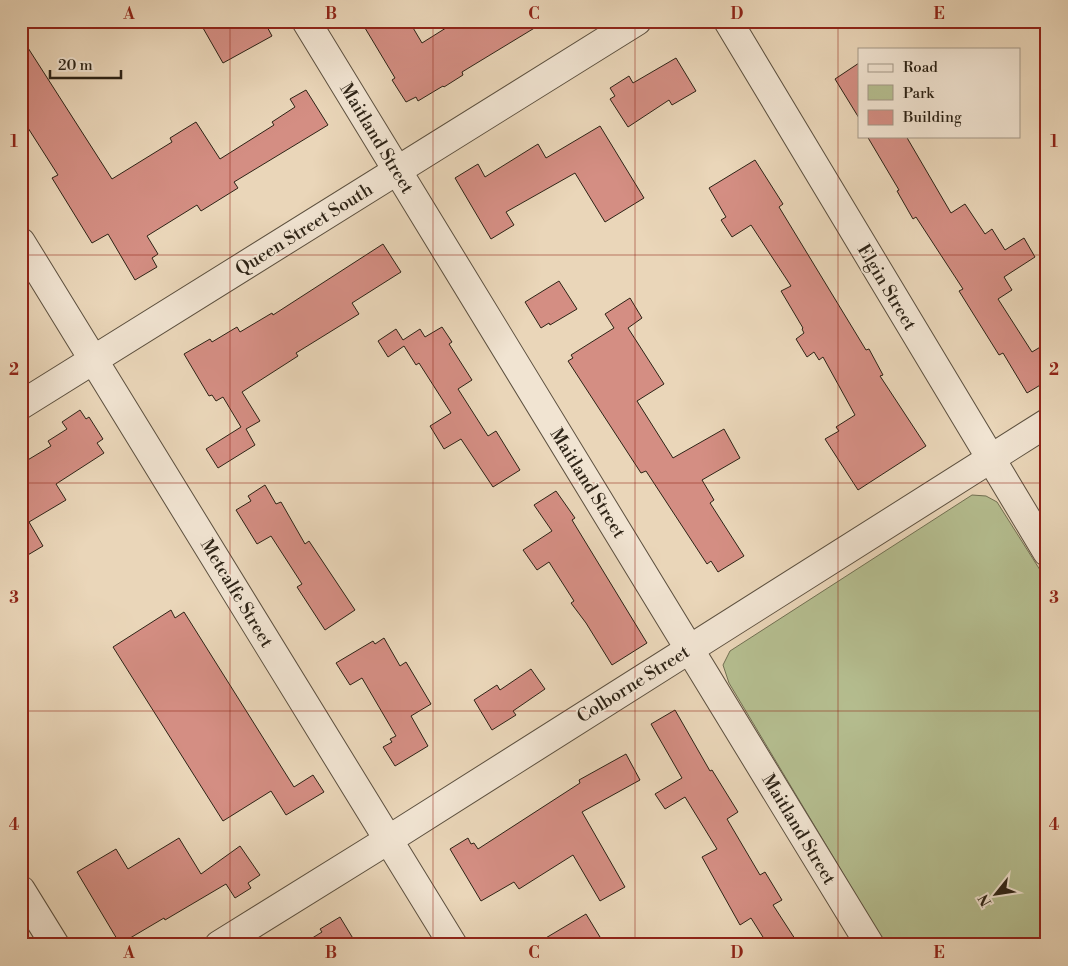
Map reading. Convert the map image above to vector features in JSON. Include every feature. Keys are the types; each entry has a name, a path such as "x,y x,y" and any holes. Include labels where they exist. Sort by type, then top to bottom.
{"street":[{"name":"Maitland Street","path":"306,21 870,945"},
{"name":"Queen Street South","path":"21,405 638,21"},
{"name":"Elgin Street","path":"728,21 1047,552"},
{"name":"Metcalfe Street","path":"21,242 453,945"},
{"name":"Colborne Street","path":"219,945 1047,423"},
{"path":"21,890 55,945"}],"green space":[{"path":"972,495 986,496 997,502 1047,581 1047,945 886,945 729,683 723,665 730,651"}],"building":[{"path":"199,21 264,21 272,36 223,63"},
{"path":"377,21 409,21 422,43 457,21 546,21 462,72 463,75 444,87 418,101 416,97 406,102 392,80 395,78 365,28"},
{"path":"21,37 112,179 172,142 170,138 196,122 220,159 274,125 272,122 295,107 290,99 306,90 328,125 234,182 238,188 201,211 197,205 147,236 158,254 152,258 157,267 135,280 108,234 92,243 52,178 58,175 21,117"},
{"path":"676,58 696,91 672,105 669,100 628,127 610,99 615,96 610,88 629,76 633,83"},
{"path":"858,64 858,116 835,79"},
{"path":"600,126 644,198 605,222 575,173 506,212 514,225 491,239 455,178 478,164 485,177 538,144 546,158"},
{"path":"868,138 907,138 951,213 965,204 985,234 992,229 1005,250 1024,238 1035,257 1004,277 1012,290 998,299 1032,352 1047,343 1047,381 1027,393 1003,353 999,355 959,291 963,289 916,217 913,219 897,191 899,190"},
{"path":"755,160 783,204 779,207 866,350 869,349 883,375 880,376 926,446 858,490 825,439 839,431 836,427 855,415 823,357 819,360 814,352 807,357 796,339 804,333 803,328 781,291 791,286 751,225 732,237 721,220 726,217 709,188"},
{"path":"383,244 401,272 352,303 359,314 296,353 298,356 242,392 260,421 246,429 255,445 218,468 206,449 241,427 223,397 216,401 212,395 209,396 184,354 210,339 212,342 237,327 240,332 272,313 273,315"},
{"path":"559,281 577,309 550,325 549,323 541,328 525,302"},
{"path":"630,298 642,318 628,328 664,384 637,401 673,458 724,429 740,458 702,480 714,500 710,503 744,556 718,572 711,561 707,564 646,471 641,473 568,361 573,358 571,355 614,328 605,314"},
{"path":"442,327 452,342 449,344 472,380 458,389 488,436 496,431 520,470 493,487 461,439 444,449 430,426 451,413 419,363 416,365 404,346 388,357 378,341 396,329 403,340 420,329 425,337"},
{"path":"80,410 86,419 89,417 103,439 97,443 104,453 56,484 66,500 29,522 43,546 21,559 21,464 51,446 48,441 67,429 62,422"},
{"path":"265,485 276,504 281,502 305,544 309,541 355,610 325,630 297,587 302,584 271,536 257,544 236,510 251,501 248,496"},
{"path":"556,491 575,518 572,520 647,643 612,665 571,603 574,601 549,562 537,570 523,550 552,531 534,505"},
{"path":"171,610 175,618 184,612 294,787 313,775 324,792 286,815 271,791 223,821 113,647"},
{"path":"384,638 400,666 406,662 431,704 411,716 428,746 395,766 383,747 392,742 390,739 396,736 362,678 350,685 336,663 373,641 375,644"},
{"path":"531,669 545,689 513,711 516,715 492,730 474,700 497,685 500,690"},
{"path":"675,710 710,771 712,770 738,812 727,819 760,875 765,872 782,900 773,905 799,945 768,945 751,918 740,925 702,857 717,849 685,797 665,809 655,794 682,778 651,724"},
{"path":"626,754 640,780 582,812 625,887 600,901 573,855 519,889 514,882 481,901 450,849 468,838 471,844 474,843 478,849 580,783 579,780"},
{"path":"179,838 201,874 240,846 260,875 248,883 251,888 235,898 226,884 120,944 77,872 116,849 128,869"},
{"path":"586,914 600,937 586,945 534,945"},
{"path":"340,917 357,945 301,945 322,932 320,929"}]}
